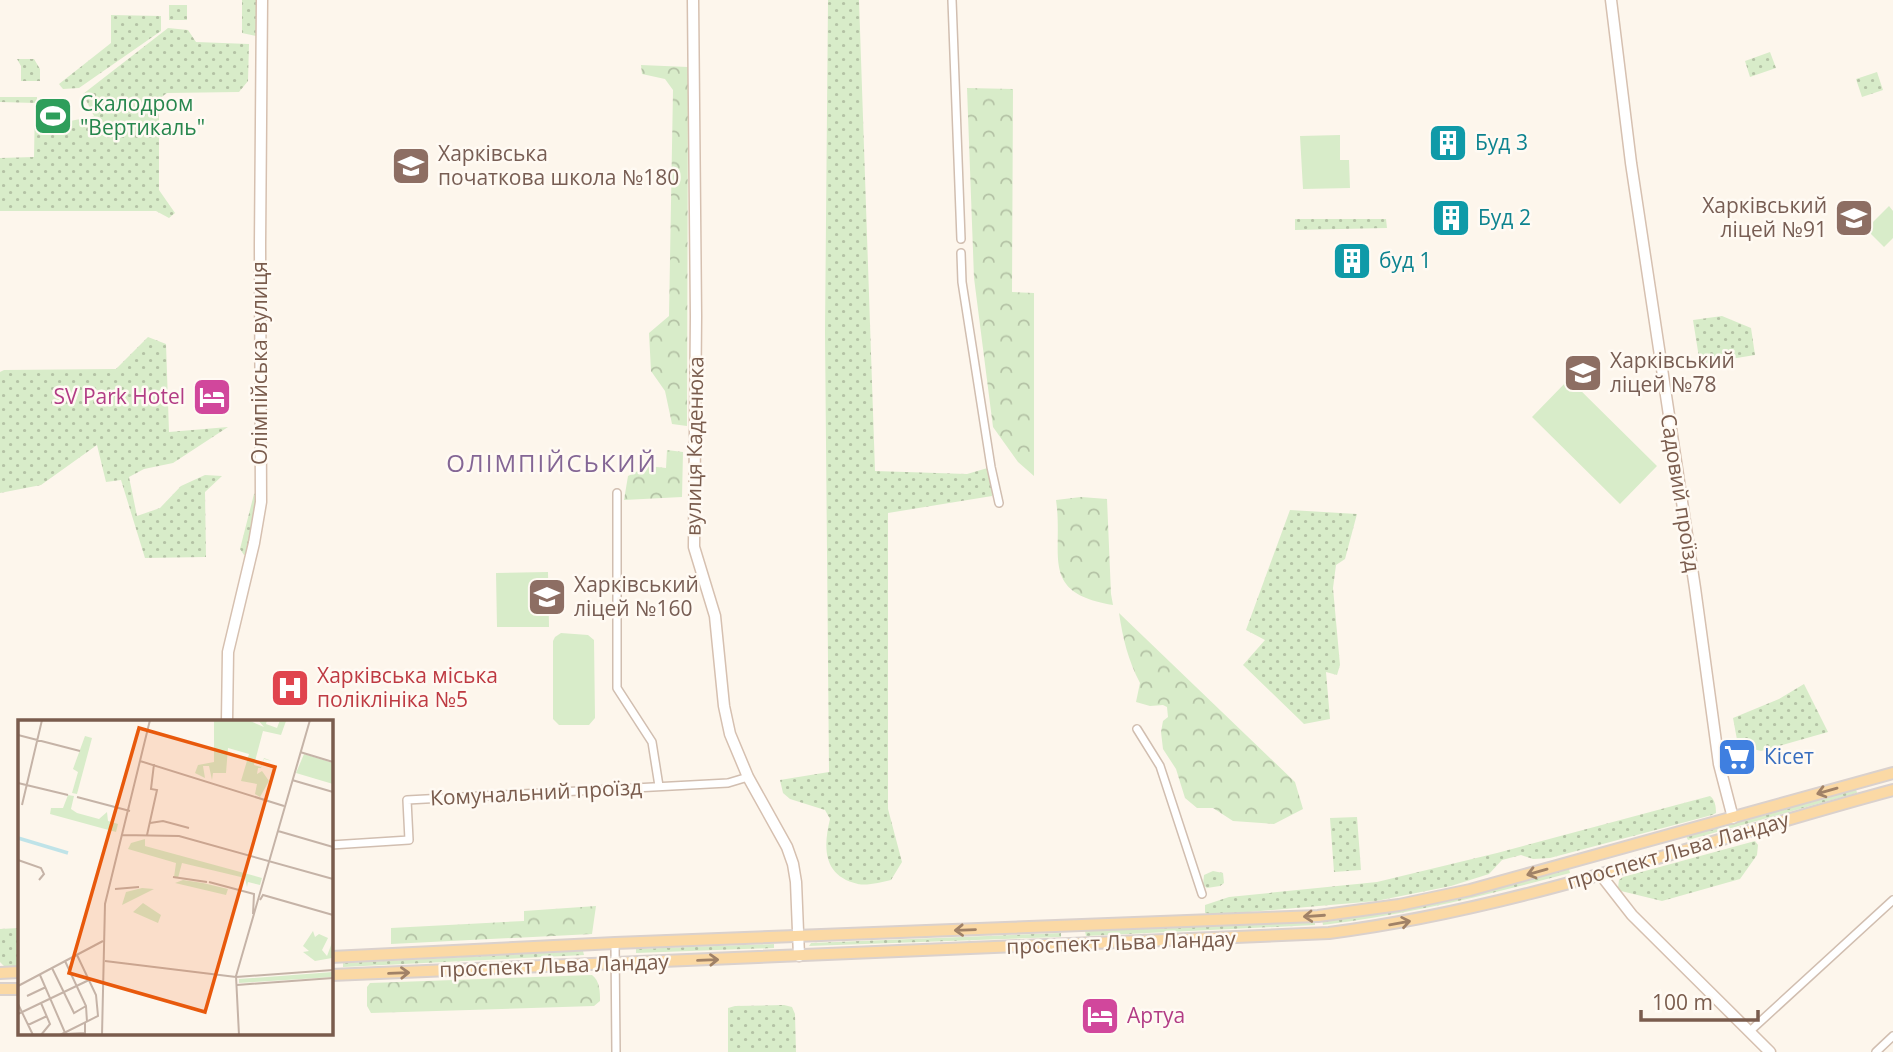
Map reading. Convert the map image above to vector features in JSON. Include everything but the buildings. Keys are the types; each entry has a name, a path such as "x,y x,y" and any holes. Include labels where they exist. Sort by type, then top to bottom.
{"main road":[{"name":"проспект Льва Ландау","path":"332,957 615,943 1266,919 1354,912 1458,893 1893,773"},
{"name":"проспект Льва Ландау","path":"332,975 1294,936 1372,928 1473,908 1893,790"},
{"path":"1678,832 1683,849"},
{"path":"1594,855 1600,874"},
{"path":"1072,926 1073,945"},
{"path":"0,973 18,972"},
{"path":"0,989 18,989"}],"street":[{"name":"Олімпійська вулиця","path":"227,720 228,652 261,502 262,0"},
{"name":"вулиця Каденюка","path":"693,0 696,316 693,543 715,616 727,727 748,777 787,847 793,864 799,956"},
{"path":"952,0 961,239"},
{"name":"Садовий проїзд","path":"1611,0 1631,163 1717,752 1733,818"},
{"path":"961,253 962,282 999,503"},
{"path":"617,493 617,688 652,742 659,786 728,783 748,777"},
{"path":"1137,729 1160,766 1202,894"},
{"name":"Комунальний проїзд","path":"332,845 409,840 407,800 659,786"},
{"path":"1600,874 1620,901 1667,951 1770,1052"},
{"path":"1750,1031 1893,900"},
{"path":"615,943 616,1052"},
{"path":"1876,1052 1893,1036"}],"green space":[{"path":"242,0 257,0 256,36 242,33"},
{"path":"828,0 859,0 875,471 967,474 991,467 992,496 888,513 888,809 902,862 891,880 874,884 858,884 838,875 828,859 826,840 830,819 825,810 790,799 783,793 780,780 829,772 825,333"},
{"path":"169,5 187,5 187,20 169,20"},
{"path":"111,15 161,16 161,31 79,88 63,89 59,84 111,43"},
{"path":"168,28 188,30 196,42 249,44 248,81 239,92 167,93 159,99 159,190 175,213 169,218 156,211 0,211 0,158 34,157 35,103 0,102 0,97 37,97 37,109 44,109 45,123 61,123 94,116 83,94"},
{"path":"1770,52 1776,68 1750,77 1745,61"},
{"path":"17,59 34,59 40,69 40,81 21,81 21,66"},
{"path":"641,65 688,67 687,426 672,424 665,391 651,371 649,333 669,316 673,90 665,79 642,74"},
{"path":"1877,72 1883,90 1862,97 1856,79"},
{"path":"967,88 1013,89 1012,292 1034,293 1034,476 1018,462 993,427 974,278"},
{"path":"1340,135 1340,160 1349,160 1350,188 1303,189 1300,136"},
{"path":"1889,206 1893,211 1893,238 1884,247 1866,229"},
{"path":"1295,219 1386,219 1387,228 1295,230"},
{"path":"1722,316 1751,328 1755,355 1700,364 1693,320"},
{"path":"148,337 166,344 169,432 228,427 173,463 144,469 129,477 137,516 160,508 181,486 205,475 222,476 205,492 206,557 145,558 121,480 106,482 97,445 41,485 0,493 0,372 116,369"},
{"path":"1569,379 1657,466 1620,504 1532,417"},
{"path":"667,450 683,452 682,497 624,500 628,476 648,466 666,468"},
{"path":"257,493 256,519 247,554 244,555 240,549 254,494"},
{"path":"1081,497 1107,499 1113,605 1089,599 1074,591 1064,581 1059,569 1056,500"},
{"path":"1290,510 1357,514 1345,559 1336,565 1333,588 1340,665 1337,675 1326,672 1330,719 1304,724 1243,665 1265,640 1246,630"},
{"path":"548,572 549,627 497,627 496,573"},
{"path":"1119,613 1295,782 1303,809 1274,824 1233,821 1213,808 1197,808 1185,798 1176,769 1163,749 1161,732 1163,721 1168,717 1167,707 1136,702 1140,683 1126,649"},
{"path":"561,633 588,635 594,640 595,718 589,725 559,725 553,719 553,641"},
{"path":"1804,684 1828,732 1761,751 1738,745 1733,718 1779,699"},
{"path":"1856,789 1857,793 1688,840 1686,836"},
{"path":"1710,796 1716,808 1716,813 1712,815 1550,858 1533,859 1521,855 1502,860 1489,874 1451,886 1376,901 1214,915 1205,913 1205,905 1229,897 1377,882"},
{"path":"1357,817 1361,870 1334,872 1330,818"},
{"path":"1755,841 1758,845 1757,855 1740,879 1662,901 1618,888 1619,880 1623,877"},
{"path":"1569,869 1570,873 1447,904 1323,925 1322,920 1415,905"},
{"path":"1213,871 1223,873 1224,883 1207,888 1203,885 1204,875"},
{"path":"596,906 592,934 391,944 391,928 524,921 524,911"},
{"path":"1315,921 1315,925 1086,936 1085,931"},
{"path":"18,928 18,967 5,967 0,962 0,929"},
{"path":"1061,933 1061,937 809,946 811,943"},
{"path":"774,944 774,948 636,953 636,949"},
{"path":"583,951 584,955 343,967 343,963"},
{"path":"592,975 598,983 600,994 600,1001 594,1006 371,1013 367,1006 367,987 370,983"},
{"path":"784,1005 792,1007 795,1014 796,1052 728,1052 728,1008"}],"place":[{"name":"Скалодром \"Вертикаль\"","path":"53,116"},
{"name":"Буд 3","path":"1448,143"},
{"name":"Харківська початкова школа №180","path":"411,166"},
{"name":"Буд 2","path":"1451,218"},
{"name":"Харківський ліцей №91","path":"1854,218"},
{"name":"буд 1","path":"1352,261"},
{"name":"Харківський ліцей №78","path":"1583,373"},
{"name":"SV Park Hotel","path":"212,397"},
{"name":"Харківський ліцей №160","path":"547,597"},
{"name":"Харківська міська поліклініка №5","path":"290,688"},
{"name":"Кісет","path":"1737,757"},
{"name":"Артуа","path":"1100,1016"}],"district":[{"name":"ОЛІМПІЙСЬКИЙ","path":"552,464"}]}
